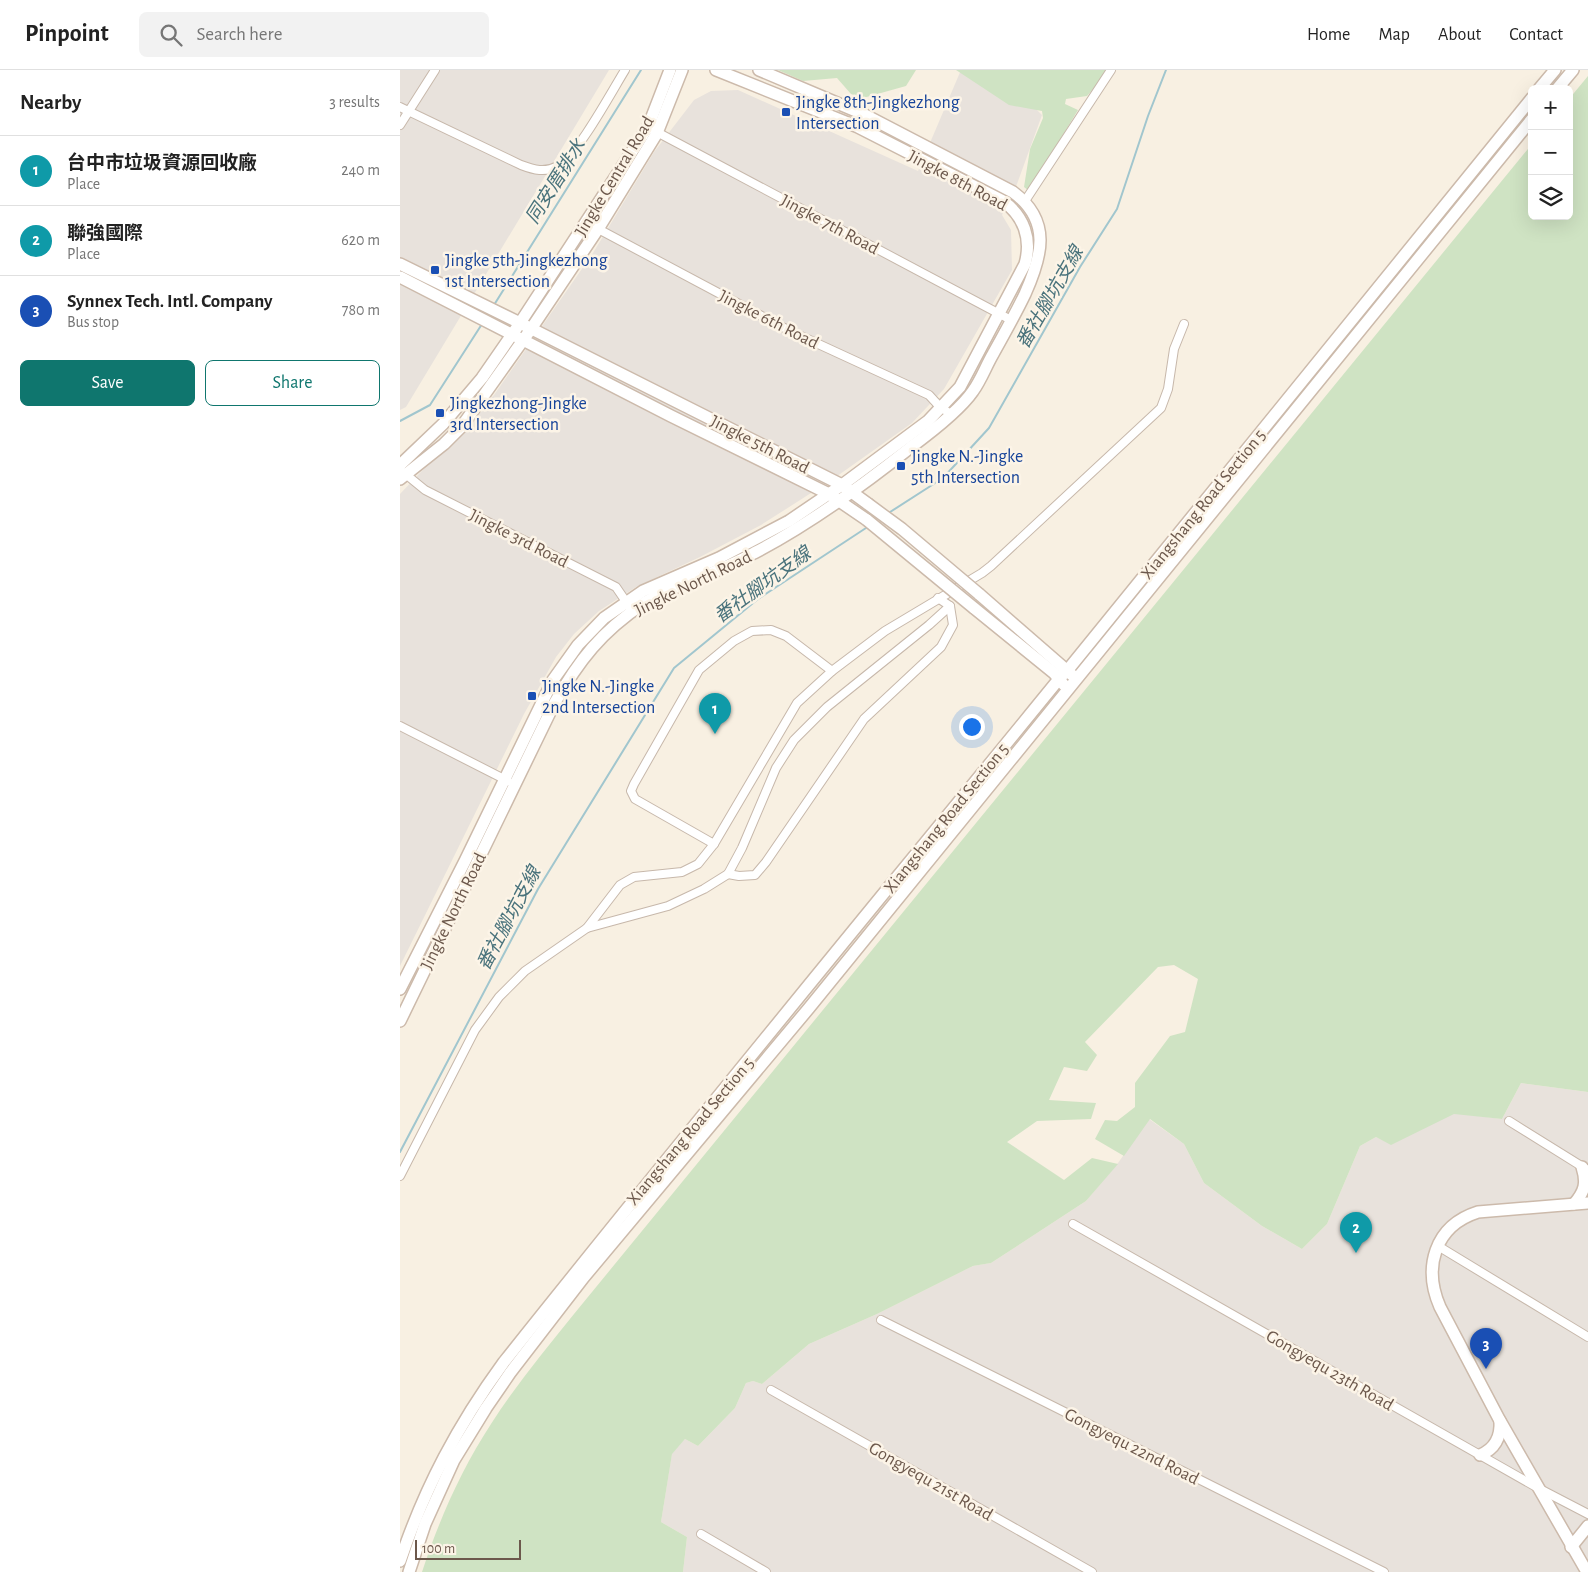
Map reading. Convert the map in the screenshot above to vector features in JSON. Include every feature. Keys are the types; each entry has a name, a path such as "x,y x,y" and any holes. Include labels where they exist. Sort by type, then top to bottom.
{"street":[{"path":"400,125 435,70"},
{"path":"400,107 521,165 535,170 548,170 560,165 576,149 625,70"},
{"name":"Jingke Central Road","path":"401,472 482,378 587,223 653,130 670,70"},
{"name":"Jingke Central Road","path":"401,472 444,444 462,426 478,405 598,229 653,130 682,70"},
{"name":"Jingke 8th Road","path":"716,70 858,127 1009,205 1018,215 1025,228 1028,250 1022,270 1000,314"},
{"name":"Jingke 8th Road","path":"759,70 863,114 1013,192 1025,201 1033,213 1038,227 1040,251 1034,273 1011,320"},
{"path":"1025,201 1111,70"},
{"path":"1543,85 1556,70"},
{"path":"1560,85 1572,70"},
{"name":"Xiangshang Road Section 5","path":"400,1562 412,1526 439,1464 481,1395 504,1362 638,1194 798,1001 1528,103"},
{"name":"Xiangshang Road Section 5","path":"409,1572 425,1524 454,1460 510,1373 584,1277 1078,682 1528,124"},
{"name":"Jingke 7th Road","path":"653,130 1011,320"},
{"name":"Jingke 6th Road","path":"587,223 788,330 929,395 940,407 951,414"},
{"name":"Jingke 5th Road","path":"400,264 520,322 853,492 902,528 979,594 1063,674 1070,691"},
{"name":"Jingke 5th Road","path":"400,278 829,494 867,520 974,608 1063,674 1078,682"},
{"name":"Jingke North Road","path":"400,989 510,782 554,704 594,643 650,587 719,558 769,533 842,486 928,421 960,388 1000,314"},
{"name":"Jingke North Road","path":"630,607 754,554 853,492 936,428 972,392 1011,320"},
{"path":"400,1176 476,1030 499,997 525,972 587,928 620,885 634,877 682,872 698,864 714,844 797,703 832,671 885,631 991,566 1160,408 1168,389 1174,349 1184,324"},
{"name":"Jingke 3rd Road","path":"401,472 424,490 616,587 630,607"},
{"path":"728,874 738,876 755,875 864,719 941,647 953,625 950,606 938,598"},
{"path":"587,928 668,906 704,889 728,874 742,848 776,768 794,740 827,707 950,606"},
{"path":"714,844 635,799 631,791 699,670 734,642 752,631 764,629 786,636 832,671"},
{"path":"400,726 510,782"},
{"name":"Jingke North Road","path":"400,1021 510,782"},
{"path":"1509,1121 1585,1169 1585,1190 1574,1204"},
{"path":"1586,1572 1499,1419 1436,1298 1433,1290 1431,1270 1434,1254 1446,1233 1462,1219 1478,1212 1588,1203"},
{"name":"Gongyequ 23th Road","path":"1073,1224 1538,1488 1588,1514"},
{"path":"1438,1246 1588,1337"},
{"name":"Gongyequ 22nd Road","path":"881,1320 1384,1572"},
{"name":"Gongyequ 21st Road","path":"771,1390 1092,1572"},
{"path":"1480,1454 1493,1446 1498,1438 1499,1419"},
{"path":"1571,1547 1588,1526"},
{"path":"701,1534 766,1572"}],"shaded area":[{"path":"400,70 609,70 406,407 400,410"},
{"path":"961,70 1028,101 1042,115 1017,184 1002,215 1011,230 1012,270 944,389 912,423 833,479 761,525 700,557 636,587 599,611 574,634 556,657 524,714 400,966 400,494 494,395 593,253 654,152 694,100 711,91 738,90 918,171"},
{"path":"1521,1083 1588,1092 1588,1572 683,1572 687,1537 661,1522 672,1453 685,1439 698,1446 735,1408 746,1383 753,1381 762,1384 809,1344 877,1314 973,1266 991,1263 1086,1201 1118,1163 1149,1119 1184,1144 1204,1183 1262,1226 1302,1249 1327,1224 1360,1146 1376,1137 1391,1144 1454,1113 1502,1119"}],"green space":[{"path":"778,70 916,70 906,86 863,98 851,94 837,78 803,81"},
{"path":"956,70 1110,70 1087,96 1066,99 1065,104 1078,110 1029,191 1024,187 1030,149 1043,118 1042,111 1009,105"},
{"path":"1588,76 1588,1092 1521,1083 1502,1119 1454,1114 1391,1145 1376,1137 1360,1146 1327,1224 1302,1249 1262,1226 1204,1183 1184,1144 1150,1119 1124,1156 1095,1139 1105,1120 1117,1121 1135,1107 1135,1083 1170,1036 1185,1032 1198,979 1174,965 1158,967 1085,1042 1097,1055 1087,1071 1064,1067 1049,1100 1096,1103 1091,1119 1037,1121 1007,1142 1064,1180 1092,1158 1118,1164 1086,1201 991,1263 973,1266 877,1314 809,1344 762,1384 753,1381 746,1383 735,1408 698,1446 685,1439 672,1454 661,1522 687,1537 683,1572 422,1572 443,1514 460,1477 480,1441 531,1368 1528,149 1528,220 1573,220 1573,94"}],"waterway":[{"name":"同安厝排水","path":"494,305 641,70"},
{"name":"番社腳坑支線","path":"887,514 943,478 989,428 1080,267 1117,209 1148,116 1166,70"},
{"name":"同安厝排水","path":"400,421 430,405 482,324"},
{"name":"番社腳坑支線","path":"400,1152 538,889 674,668 758,599 869,526"}],"place":[{"name":"Jingke 8th-Jingkezhong Intersection","path":"786,112"},
{"name":"Jingke 5th-Jingkezhong 1st Intersection","path":"435,270"},
{"name":"Jingkezhong-Jingke 3rd Intersection","path":"440,413"},
{"name":"Jingke N.-Jingke 5th Intersection","path":"901,466"},
{"name":"Jingke N.-Jingke 2nd Intersection","path":"532,696"},
{"name":"台中市垃圾資源回收廠","path":"715,734"},
{"name":"聯強國際","path":"1356,1253"},
{"name":"Synnex Tech. Intl. Company","path":"1486,1369"}]}
